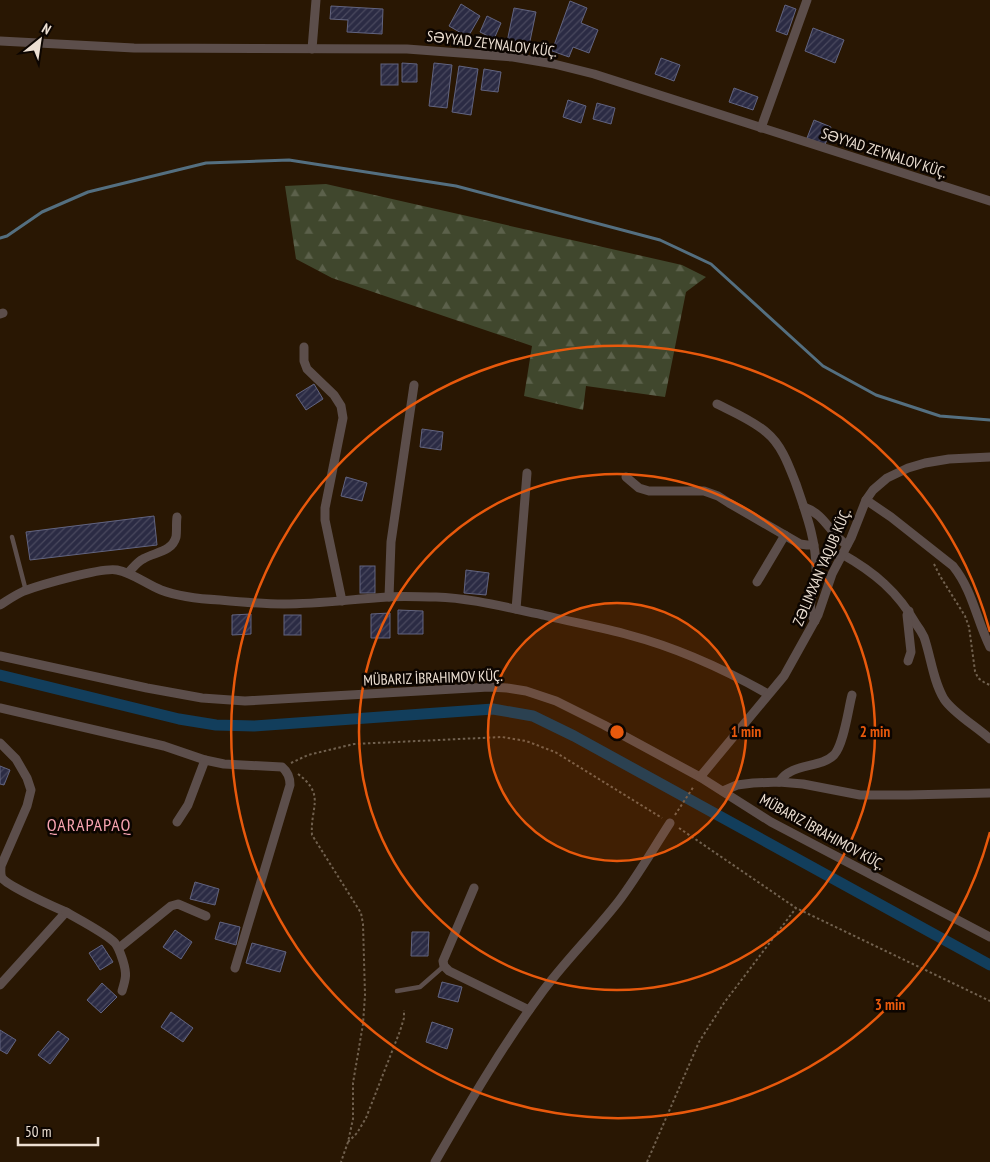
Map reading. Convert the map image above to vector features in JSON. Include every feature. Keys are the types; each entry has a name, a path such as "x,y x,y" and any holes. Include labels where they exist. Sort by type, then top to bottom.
{"street":[{"path":"312,49 316,0"},
{"path":"761,128 807,0"},
{"name":"SƏYYAD ZEYNALOV KÜÇ.","path":"0,41 134,48 407,49 503,56 554,64 594,74 990,202"},
{"path":"304,347 304,361 307,369 334,395 341,406 343,418 324,508 324,520 342,601"},
{"path":"389,597 391,542 414,385"},
{"path":"717,404 767,432 786,458 809,519 814,545 816,573 811,612 816,621"},
{"name":"ZƏLIMXAN YAQUB KÜÇ.","path":"700,777 784,676 816,621 832,574 847,545 866,500 878,484 908,468 925,463 949,459 990,457"},
{"path":"516,609 527,473"},
{"path":"626,477 640,488 649,491 704,491 718,496 800,544 814,545"},
{"path":"866,500 880,508 953,566 968,590 990,647"},
{"path":"804,507 818,514 840,541 847,545"},
{"path":"128,573 144,559 168,549 174,543 177,517"},
{"path":"757,582 785,535"},
{"path":"842,554 873,573 909,610 923,636 940,691 945,701 990,739"},
{"path":"0,606 26,591 60,580 115,569 128,573 159,589 207,600 283,604 389,597 438,597 516,609 629,635 669,647 704,661 729,672 768,694"},
{"path":"908,661 910,652 907,615 909,610"},
{"name":"MÜBARIZ İBRAHIMOV KÜÇ.","path":"0,656 138,686 193,696 245,701 479,687 526,691 556,701 604,725 700,777 771,822 990,937"},
{"path":"778,782 791,771 828,760 835,754 843,735 852,695"},
{"path":"0,708 164,746 205,760 224,764 282,767 286,770 290,777 290,785 235,968"},
{"path":"0,743 16,759 27,778 31,790 27,806 1,866 1,875 11,885 66,912 114,942 119,948 126,972 122,991"},
{"path":"177,822 188,805 205,760"},
{"path":"723,791 737,785 778,782 803,784 860,795 990,793"},
{"path":"435,1162 496,1060 529,1010 558,972 618,902 670,823"},
{"path":"474,888 443,962 444,966 449,971 529,1010"},
{"path":"119,948 171,906 178,904 206,916"},
{"path":"0,985 66,912"}],"lane":[{"path":"12,537 26,591"},
{"path":"397,991 420,987 444,966"}],"path":[{"path":"935,552 935,567 965,616 969,627 975,671 978,678 990,685"},
{"path":"282,767 308,755 354,744 502,737 526,742 555,752 670,823 796,908 990,1000"},
{"path":"282,767 297,773 306,780 314,791 315,805 312,835 361,913 363,924 364,1024 353,1083 353,1119 341,1162"},
{"path":"670,823 700,777"},
{"path":"646,1162 699,1042 724,1003 796,908"},
{"path":"348,1142 357,1133 366,1118 400,1031 404,1010"}],"green space":[{"path":"326,184 682,265 706,277 686,292 665,397 586,386 583,410 524,396 532,346 332,278 296,259 285,186"}],"building":[{"path":"570,1 587,8 581,23 598,30 589,53 573,47 569,57 552,51"},
{"path":"461,4 480,16 468,37 449,26"},
{"path":"785,5 796,9 787,35 776,31"},
{"path":"331,6 383,9 382,34 347,32 348,20 330,19"},
{"path":"514,8 536,12 529,46 507,42"},
{"path":"487,16 501,23 494,39 480,32"},
{"path":"813,28 844,40 835,63 805,51"},
{"path":"661,58 680,65 674,81 655,74"},
{"path":"402,63 417,64 417,82 402,82"},
{"path":"434,63 452,65 447,108 429,106"},
{"path":"381,64 398,64 398,85 381,85"},
{"path":"459,66 478,69 471,115 452,112"},
{"path":"484,69 501,72 498,92 481,90"},
{"path":"734,88 758,97 753,110 729,102"},
{"path":"568,100 586,106 581,123 563,117"},
{"path":"597,103 615,108 611,124 593,119"},
{"path":"814,120 831,127 825,145 807,138"},
{"path":"314,384 323,399 306,410 296,395"},
{"path":"422,429 443,432 441,450 420,447"},
{"path":"346,477 367,483 362,501 341,496"},
{"path":"154,516 157,545 30,560 26,532"},
{"path":"360,566 375,566 375,593 360,593"},
{"path":"466,570 489,573 486,595 464,593"},
{"path":"398,610 423,611 423,634 398,634"},
{"path":"390,613 390,638 371,638 371,614"},
{"path":"251,614 251,634 232,635 232,615"},
{"path":"284,615 301,615 301,635 284,635"},
{"path":"0,766 10,770 4,785 0,784"},
{"path":"195,882 219,889 215,905 190,899"},
{"path":"220,922 240,927 236,945 215,939"},
{"path":"175,930 192,942 181,959 163,947"},
{"path":"412,932 429,932 428,956 411,956"},
{"path":"252,943 286,952 280,972 246,963"},
{"path":"102,945 113,962 100,970 89,953"},
{"path":"442,982 462,987 458,1002 438,997"},
{"path":"102,983 117,997 101,1013 87,1000"},
{"path":"171,1012 193,1028 183,1042 161,1027"},
{"path":"432,1022 453,1029 447,1049 426,1042"},
{"path":"0,1030 16,1040 7,1054 0,1050"},
{"path":"58,1031 69,1039 50,1064 38,1055"}],"waterway":[{"path":"0,238 7,236 42,212 88,192 206,163 289,160 456,186 660,240 711,264 823,366 876,395 940,416 990,420"},
{"path":"0,675 179,719 216,725 254,726 493,709 533,716 574,736 990,965"}],"district":[{"name":"QARAPAPAQ","path":"89,825"}]}
